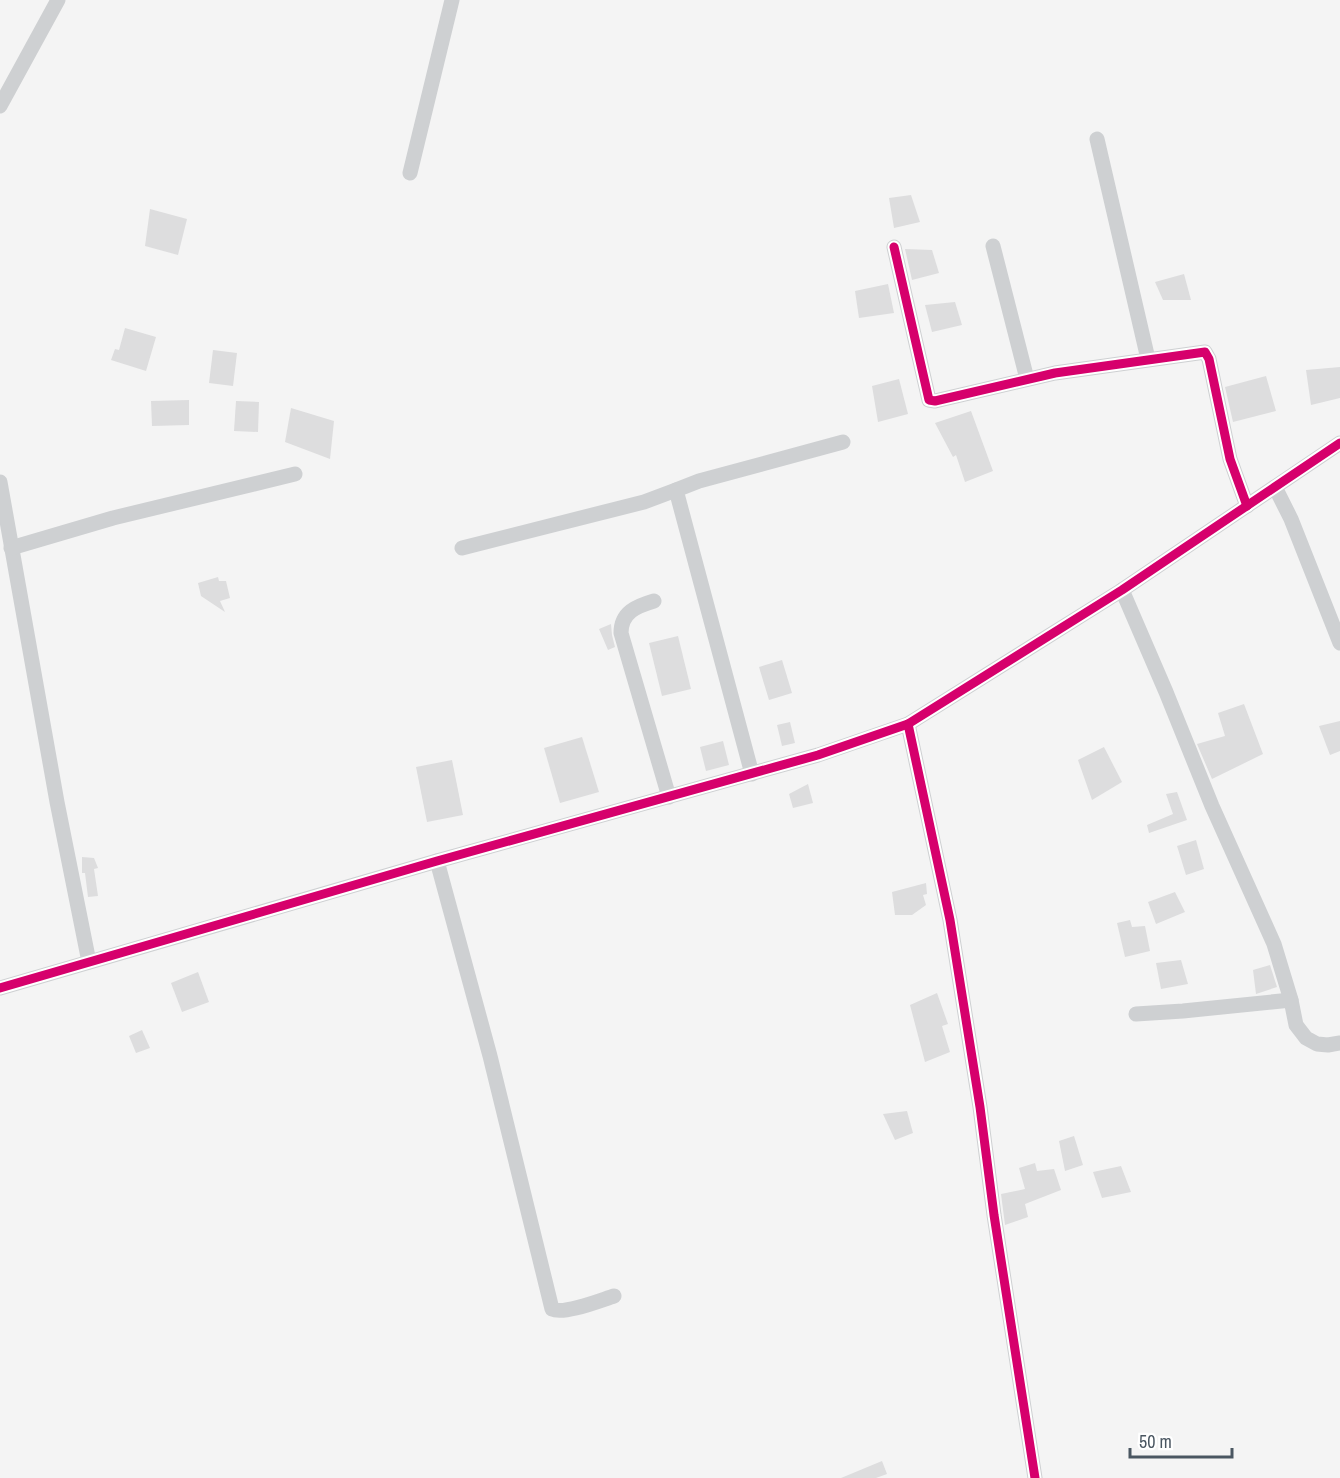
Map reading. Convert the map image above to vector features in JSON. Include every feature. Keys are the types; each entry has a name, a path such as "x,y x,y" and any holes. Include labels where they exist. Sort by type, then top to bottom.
{"street":[{"path":"0,106 58,0"},
{"path":"410,173 452,0"},
{"path":"1097,139 1148,359"},
{"path":"993,246 1027,379"},
{"path":"894,247 929,400 935,401 1027,379 1204,352 1207,356 1230,459 1247,506"},
{"path":"462,548 644,502 699,481 843,442"},
{"path":"0,988 437,861 829,752 908,724 1122,590 1340,443"},
{"path":"11,548 113,518 295,474"},
{"path":"0,482 88,962"},
{"path":"1275,487 1340,643"},
{"path":"676,490 752,774"},
{"path":"1122,590 1212,806 1274,944 1296,1025 1306,1038 1317,1044 1340,1043"},
{"path":"654,601 636,606 621,624 621,633 669,797"},
{"path":"908,724 950,920 1035,1478"},
{"path":"437,861 489,1056 552,1309 566,1310 614,1296"},
{"path":"1136,1014 1290,1000"}],"building":[{"path":"911,195 920,222 894,228 889,198"},
{"path":"150,209 187,219 178,255 145,246"},
{"path":"905,249 932,250 939,273 912,280"},
{"path":"1184,274 1191,300 1163,300 1155,282"},
{"path":"888,284 894,313 859,318 855,291"},
{"path":"955,302 962,325 932,332 925,305"},
{"path":"125,328 156,337 146,371 111,360 115,349 119,350"},
{"path":"213,350 237,353 233,386 209,383"},
{"path":"1340,367 1340,398 1311,405 1306,370"},
{"path":"1266,376 1276,411 1233,422 1225,387"},
{"path":"899,379 908,414 878,422 872,386"},
{"path":"189,400 189,425 152,426 151,401"},
{"path":"236,401 259,402 258,432 234,431"},
{"path":"291,408 334,421 330,459 285,442"},
{"path":"971,411 993,471 965,482 956,455 953,457 935,423"},
{"path":"218,577 219,581 226,581 230,598 220,601 225,612 201,596 198,583"},
{"path":"611,624 615,647 608,650 599,629"},
{"path":"678,636 691,689 662,696 649,643"},
{"path":"782,660 792,693 769,700 759,667"},
{"path":"1244,704 1263,754 1212,779 1197,744 1225,736 1218,713"},
{"path":"1340,721 1340,751 1330,755 1319,726"},
{"path":"790,722 795,743 782,746 777,725"},
{"path":"582,737 599,792 560,803 544,748"},
{"path":"723,741 729,765 706,771 700,747"},
{"path":"1104,747 1122,782 1092,800 1078,760"},
{"path":"452,760 463,815 427,822 416,767"},
{"path":"808,784 813,803 793,808 789,794"},
{"path":"1177,792 1187,820 1149,833 1147,825 1173,814 1166,794"},
{"path":"1196,840 1204,869 1186,875 1177,846"},
{"path":"82,857 94,858 98,868 94,869 98,896 88,897 85,873 82,873"},
{"path":"926,883 927,894 923,895 926,905 912,915 895,915 892,892"},
{"path":"1175,892 1185,912 1156,924 1148,902"},
{"path":"1130,920 1132,927 1145,926 1150,951 1125,957 1117,923"},
{"path":"1181,960 1188,984 1161,989 1156,963"},
{"path":"1270,965 1277,987 1256,994 1253,970"},
{"path":"198,972 209,1002 182,1012 171,983"},
{"path":"937,993 948,1024 942,1026 950,1052 925,1062 910,1005"},
{"path":"142,1030 150,1048 136,1053 129,1036"},
{"path":"907,1111 913,1133 895,1140 883,1114"},
{"path":"1074,1136 1083,1165 1065,1171 1059,1141"},
{"path":"1035,1163 1037,1171 1054,1169 1061,1190 1025,1204 1028,1217 1005,1225 1001,1194 1025,1189 1019,1168"},
{"path":"1121,1166 1131,1192 1102,1198 1093,1172"},
{"path":"882,1461 887,1474 876,1478 841,1478"}],"cycle path":[{"path":"894,247 929,400 935,401 1055,373 1205,352 1209,359 1230,459 1247,506"},
{"path":"0,988 437,861 818,755 908,724 1122,590 1340,443"},
{"path":"908,724 950,920 1035,1478"}]}
